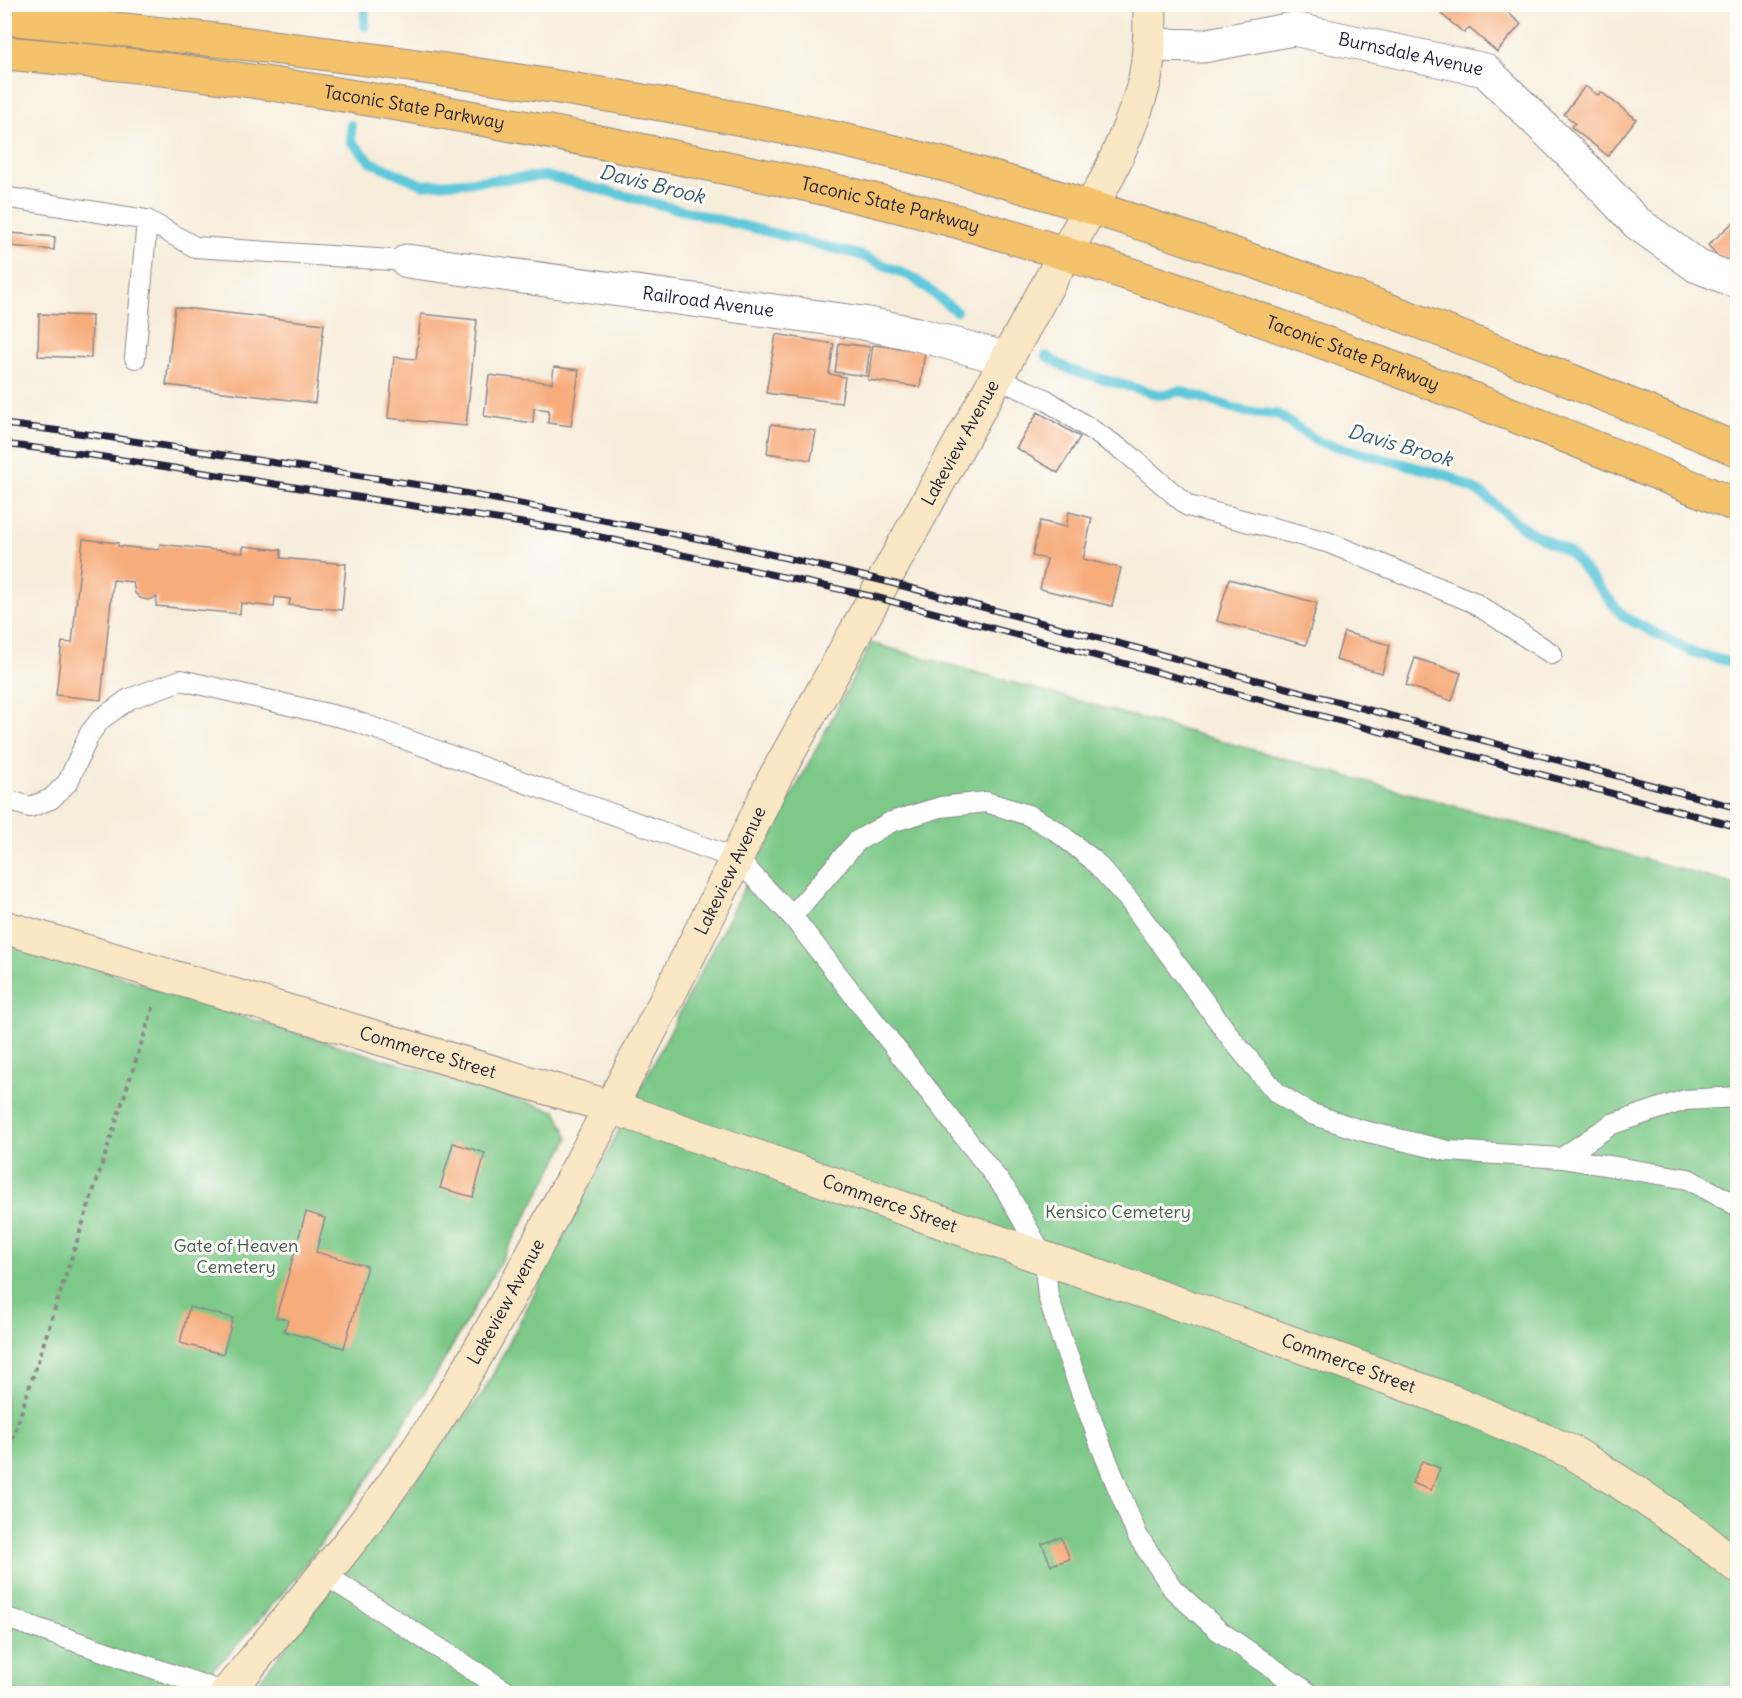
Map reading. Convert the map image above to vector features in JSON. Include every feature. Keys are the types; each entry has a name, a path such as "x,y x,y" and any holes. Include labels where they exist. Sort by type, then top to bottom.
{"highway":[{"path":"4,18 124,29 365,57 589,92 721,114 955,167 1092,208 1311,281 1538,367 1737,450"},
{"name":"Taconic State Parkway","path":"4,53 136,66 374,99 483,119 845,194 947,218 1066,254 1253,317 1371,360 1737,506"}],"street":[{"name":"Lakeview Avenue","path":"226,1693 383,1498 430,1431 490,1332 611,1107 737,859 773,781 1092,208 1130,127 1143,86 1149,45 1150,4"},
{"name":"Burnsdale Avenue","path":"1149,45 1203,46 1293,29 1485,70 1582,165 1637,223 1697,266 1737,282"},
{"name":"Railroad Avenue","path":"407,261 863,323 917,334 1002,369"},
{"name":"Commerce Street","path":"4,927 611,1107 1251,1328 1444,1398 1572,1452 1637,1493 1700,1537 1737,1567"}],"lane":[{"path":"4,197 147,220 195,247 407,261"},
{"path":"135,358 147,220"},
{"path":"1002,369 1128,454 1188,506 1326,542 1473,602 1552,654"},
{"path":"4,799 30,807 51,799 68,782 90,733 101,719 129,699 181,680 349,719 737,859 792,916 1006,1190 1044,1258 1048,1296 1061,1337 1137,1535 1173,1589 1218,1630 1310,1694"},
{"path":"792,916 857,841 891,822 931,810 986,802 1028,815 1055,830 1092,859 1129,900 1234,1042 1277,1093 1309,1113 1360,1130 1448,1151 1562,1158 1688,1179 1737,1206"},
{"path":"1562,1158 1612,1124 1684,1100 1737,1097"},
{"path":"324,1574 510,1694"},
{"path":"4,1617 226,1693"}],"path":[{"path":"4,1465 165,973"}],"green space":[{"name":"Kensico Cemetery","path":"871,643 1737,885 1737,1693 249,1694 483,1393"},
{"name":"Gate of Heaven Cemetery","path":"4,941 89,966 240,1016 556,1111 569,1138 439,1369 372,1474 293,1581 228,1655 197,1683 190,1693 5,1693"}],"building":[{"path":"1449,4 1498,4 1521,24 1497,52 1469,28 1464,33 1441,14"},
{"path":"1585,86 1598,95 1601,92 1636,119 1608,156 1571,127 1575,123 1564,114"},
{"path":"1738,218 1738,271 1734,274 1708,245"},
{"path":"10,233 55,237 54,250 9,246"},
{"path":"175,307 324,324 315,403 166,385"},
{"path":"39,314 92,316 91,358 38,356"},
{"path":"421,314 477,320 466,426 388,418 394,357 416,359"},
{"path":"776,334 834,344 829,374 845,377 841,403 766,393"},
{"path":"839,343 870,347 866,376 835,372"},
{"path":"873,345 925,351 920,387 868,380"},
{"path":"554,367 579,370 571,426 548,423 549,410 534,408 533,423 484,416 489,375 552,383"},
{"path":"1038,412 1080,437 1058,473 1016,448"},
{"path":"771,424 816,431 811,460 767,453"},
{"path":"1069,512 1092,518 1083,559 1121,568 1112,606 1040,589 1047,559 1032,556 1040,521 1066,527"},
{"path":"83,539 118,543 118,546 159,550 160,544 243,553 243,546 281,550 281,558 346,564 342,610 289,605 290,599 275,597 274,607 241,603 240,614 156,606 157,597 148,600 140,598 135,593 133,582 113,580 101,700 56,695 62,642 72,643"},
{"path":"1229,579 1317,603 1306,645 1217,621"},
{"path":"1344,632 1390,645 1382,673 1336,660"},
{"path":"1415,658 1461,673 1452,701 1406,685"},
{"path":"453,1143 485,1153 473,1197 440,1188"},
{"path":"306,1212 325,1218 316,1252 367,1266 344,1348 284,1331 288,1320 276,1317"},
{"path":"189,1307 233,1318 223,1354 180,1343"},
{"path":"1422,1461 1440,1468 1431,1490 1412,1483"},
{"path":"1061,1537 1070,1559 1051,1565 1042,1544"}],"waterway":[{"name":"Davis Brook","path":"365,4 365,26"},
{"name":"Davis Brook","path":"351,125 351,141 371,162 423,185 546,176 860,255 912,277 956,311"},
{"name":"Davis Brook","path":"1046,356 1070,370 1160,395 1181,391 1245,412 1277,414 1319,442 1449,476 1484,495 1523,528 1570,553 1624,617 1692,652 1738,664"}],"railway":[{"path":"4,424 94,435 433,487 731,545 884,581 1738,808"},
{"path":"4,444 91,455 573,531 875,597 1738,827"}]}
